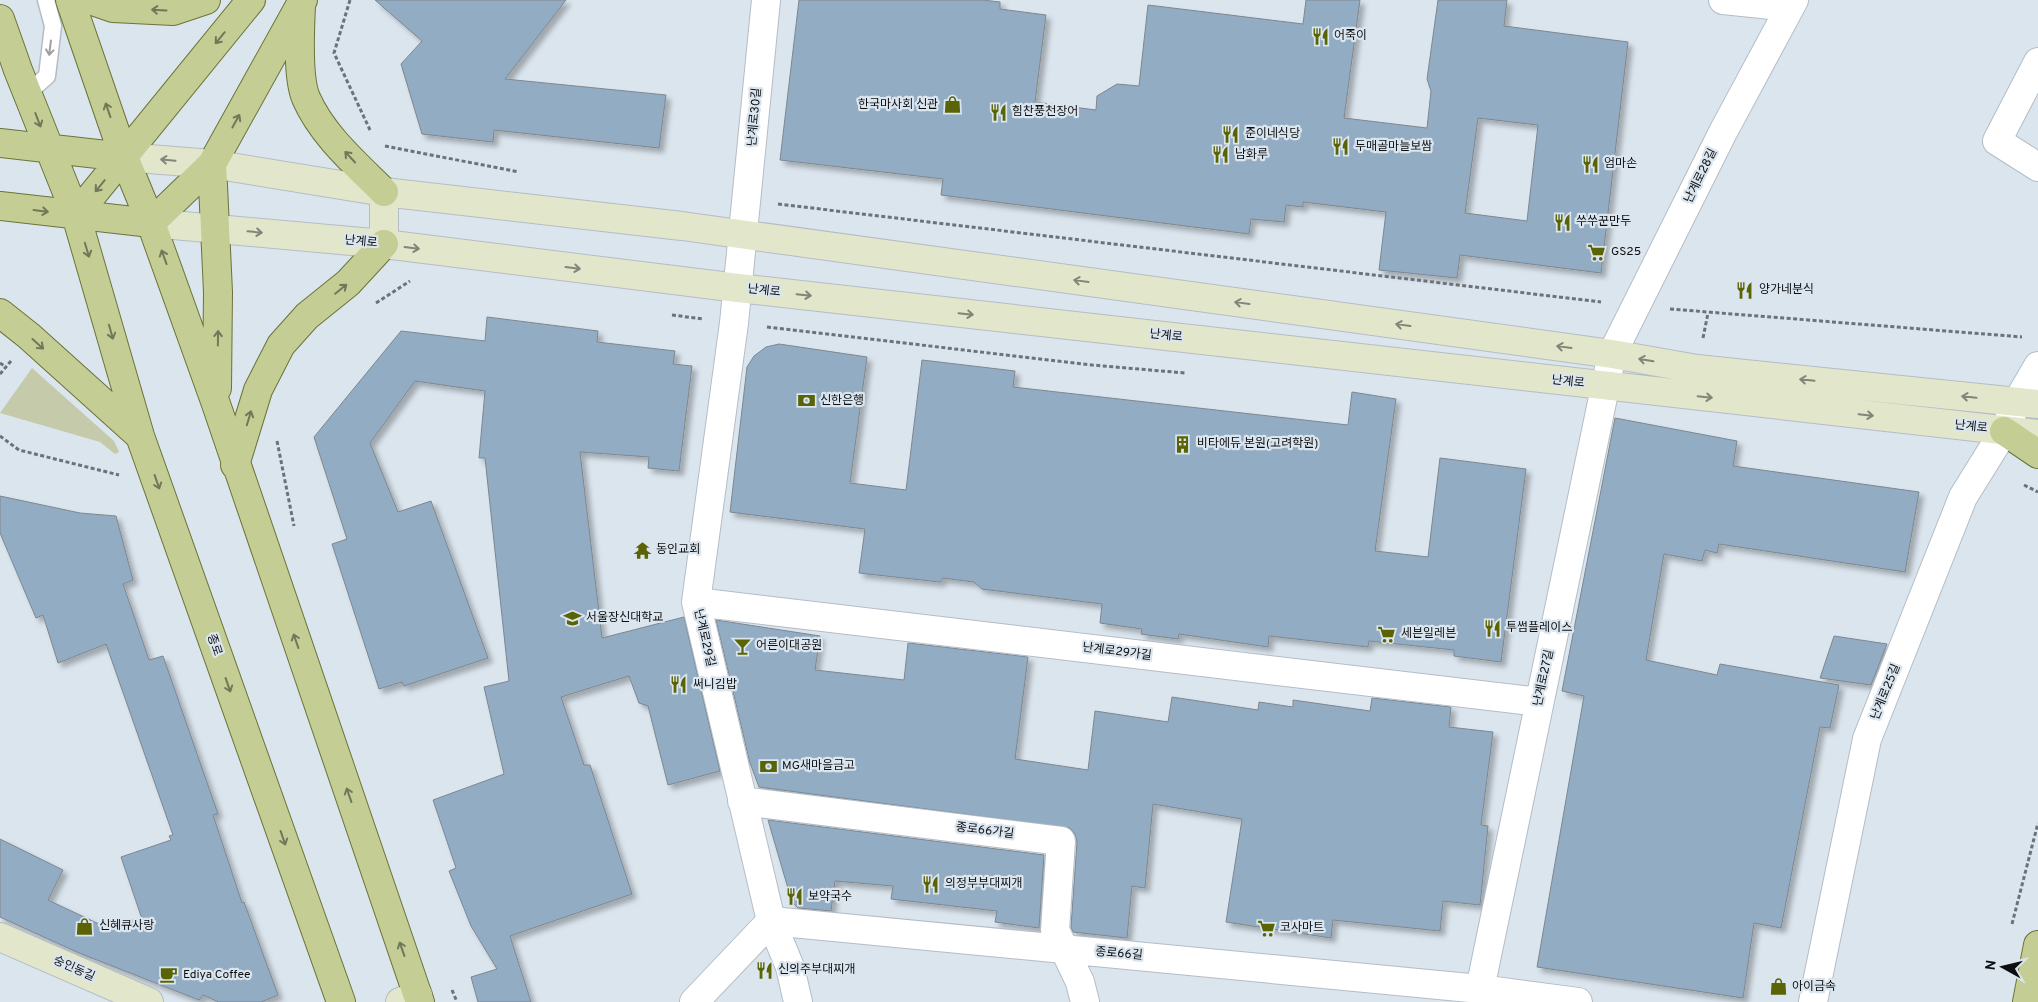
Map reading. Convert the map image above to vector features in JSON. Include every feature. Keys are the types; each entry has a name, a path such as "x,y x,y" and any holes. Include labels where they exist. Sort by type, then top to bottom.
{"main road":[{"path":"70,0 124,156 176,290 216,404 413,1000"},
{"path":"90,0 113,8 173,11 206,0"},
{"path":"76,215 251,0"},
{"path":"151,223 212,164 302,1"},
{"path":"235,464 258,390 281,345 307,316 348,283 384,244 384,192 323,128 305,96 300,53 302,1"},
{"name":"종로","path":"0,19 76,215 98,285 140,436 341,1002"},
{"path":"0,143 212,164 384,192 743,234 1612,354 1697,368 2028,403"},
{"path":"212,164 218,292 216,404"},
{"path":"3,206 151,223"},
{"name":"난계로","path":"151,223 384,244 738,288 2038,434"},
{"path":"0,313 29,336 140,436"},
{"path":"2004,431 2038,454"},
{"name":"숭인동길","path":"0,937 149,1002"},
{"path":"2027,1002 2038,945"}],"street":[{"name":"난계로30길","path":"743,234 766,0"},
{"path":"1723,0 1790,2"},
{"name":"난계로28길","path":"1612,354 1790,2"},
{"path":"2038,62 1997,141 2038,167"},
{"name":"난계로29길","path":"743,234 738,288 696,602 771,921 790,967 798,1002"},
{"name":"난계로27길","path":"1480,995 1538,702 1612,354"},
{"name":"난계로25길","path":"1813,1002 1867,739 1963,498 2004,431 2028,403 2038,366"},
{"name":"난계로29가길","path":"696,602 1538,702"},
{"name":"종로66가길","path":"742,801 1061,841 1054,930 1080,982 1085,1002"},
{"path":"694,1002 771,921"},
{"name":"종로66길","path":"771,921 1064,949 1480,995 1578,1002"}],"lane":[{"path":"28,93 47,76 53,26 46,0"}],"path":[{"path":"747,200 1636,306 2028,337"},
{"path":"0,362 6,367"},
{"path":"276,431 294,529"},
{"path":"0,436 20,450 118,474 124,482"},
{"path":"2012,926 2038,823"},
{"path":"451,986 457,1002"}],"green space":[{"path":"32,368 114,441 119,452 115,454 100,442 0,413"}],"building":[{"path":"375,0 566,0 505,79 666,95 659,148 494,130 493,142 422,134 401,64 422,41"},
{"path":"799,0 983,0 1000,2 1000,9 1046,15 1035,102 1096,110 1097,96 1117,84 1139,86 1148,5 1303,24 1306,0 1360,0 1344,118 1427,128 1431,91 1427,79 1438,0 1507,0 1504,26 1628,42 1601,273 1460,255 1457,278 1379,270 1386,212 1303,202 1303,207 1286,205 1284,222 1251,219 1249,234 941,195 943,179 780,160","holes":["1478,118 1538,125 1527,221 1465,213"]},
{"path":"487,317 598,331 597,342 675,351 673,364 692,366 679,471 648,468 649,457 580,452 602,638 684,617 720,771 668,785 648,706 639,703 629,676 561,697 584,765 590,765 632,894 510,936 531,1002 478,1002 471,977 497,969 471,926 449,871 456,868 433,800 504,774 484,687 509,681 485,458 479,458 485,391 415,381 370,443 398,512 431,501 488,658 404,686 402,682 379,689 332,544 347,539 314,437 401,331 485,341"},
{"path":"779,344 867,357 850,483 906,490 922,360 1015,371 1013,387 1348,425 1352,392 1396,399 1375,551 1428,557 1440,458 1526,469 1501,662 1454,656 1454,650 1369,641 1368,647 1269,636 1268,647 1179,634 1178,639 1141,634 1142,629 1100,623 1102,604 982,589 974,582 943,578 940,582 859,573 865,529 730,512 747,367 754,356 766,347"},
{"path":"1615,418 1737,441 1733,466 1919,492 1905,572 1719,544 1717,553 1705,550 1702,561 1664,554 1646,660 1717,675 1720,664 1839,685 1830,728 1820,727 1781,928 1754,923 1743,998 1537,967 1584,696 1562,691"},
{"path":"0,496 80,513 116,516 133,580 123,584 149,660 163,656 218,814 213,815 242,903 244,902 278,995 261,1002 219,1002 203,995 199,1000 79,953 0,917 0,839 63,870 48,900 99,924 142,919 121,857 171,840 169,836 173,835 106,644 58,663 43,615 36,618 0,533"},
{"path":"716,620 820,636 815,670 904,680 908,643 1028,657 1015,759 1088,770 1095,711 1168,722 1172,697 1258,710 1259,702 1293,707 1293,700 1370,711 1372,698 1451,707 1449,727 1493,732 1481,825 1488,826 1480,905 1443,901 1440,931 1333,920 1331,938 1226,922 1242,819 1153,804 1145,888 1132,886 1127,938 1073,932 1071,927 1077,842 1075,834 1070,828 759,787 750,763"},
{"path":"1834,636 1887,644 1871,685 1820,678"},
{"path":"768,820 1044,855 1039,928 995,922 997,911 891,899 893,886 835,881 831,911 798,908 792,902"}],"place":[{"name":"어죽이","path":"1320,36"},
{"name":"한국마사회 신관","path":"952,105"},
{"name":"힘찬풍천장어","path":"998,112"},
{"name":"준이네식당","path":"1231,134"},
{"name":"두매골마늘보쌈","path":"1341,147"},
{"name":"남화루","path":"1221,155"},
{"name":"엄마손","path":"1590,164"},
{"name":"쑤쑤꾼만두","path":"1562,222"},
{"name":"GS25","path":"1597,252"},
{"name":"양가네분식","path":"1745,290"},
{"name":"신한은행","path":"806,401"},
{"name":"비타에듀 본원(고려학원)","path":"1183,444"},
{"name":"동인교회","path":"642,550"},
{"name":"서울장신대학교","path":"572,618"},
{"name":"투썸플레이스","path":"1492,628"},
{"name":"세븐일레븐","path":"1387,634"},
{"name":"어른이대공원","path":"742,646"},
{"name":"써니김밥","path":"679,685"},
{"name":"MG새마을금고","path":"768,766"},
{"name":"의정부부대찌개","path":"931,884"},
{"name":"보약국수","path":"794,897"},
{"name":"신혜큐사랑","path":"85,926"},
{"name":"코사마트","path":"1266,928"},
{"name":"신의주부대찌개","path":"764,970"},
{"name":"Ediya Coffee","path":"169,975"},
{"name":"아이금속","path":"1778,987"}]}
